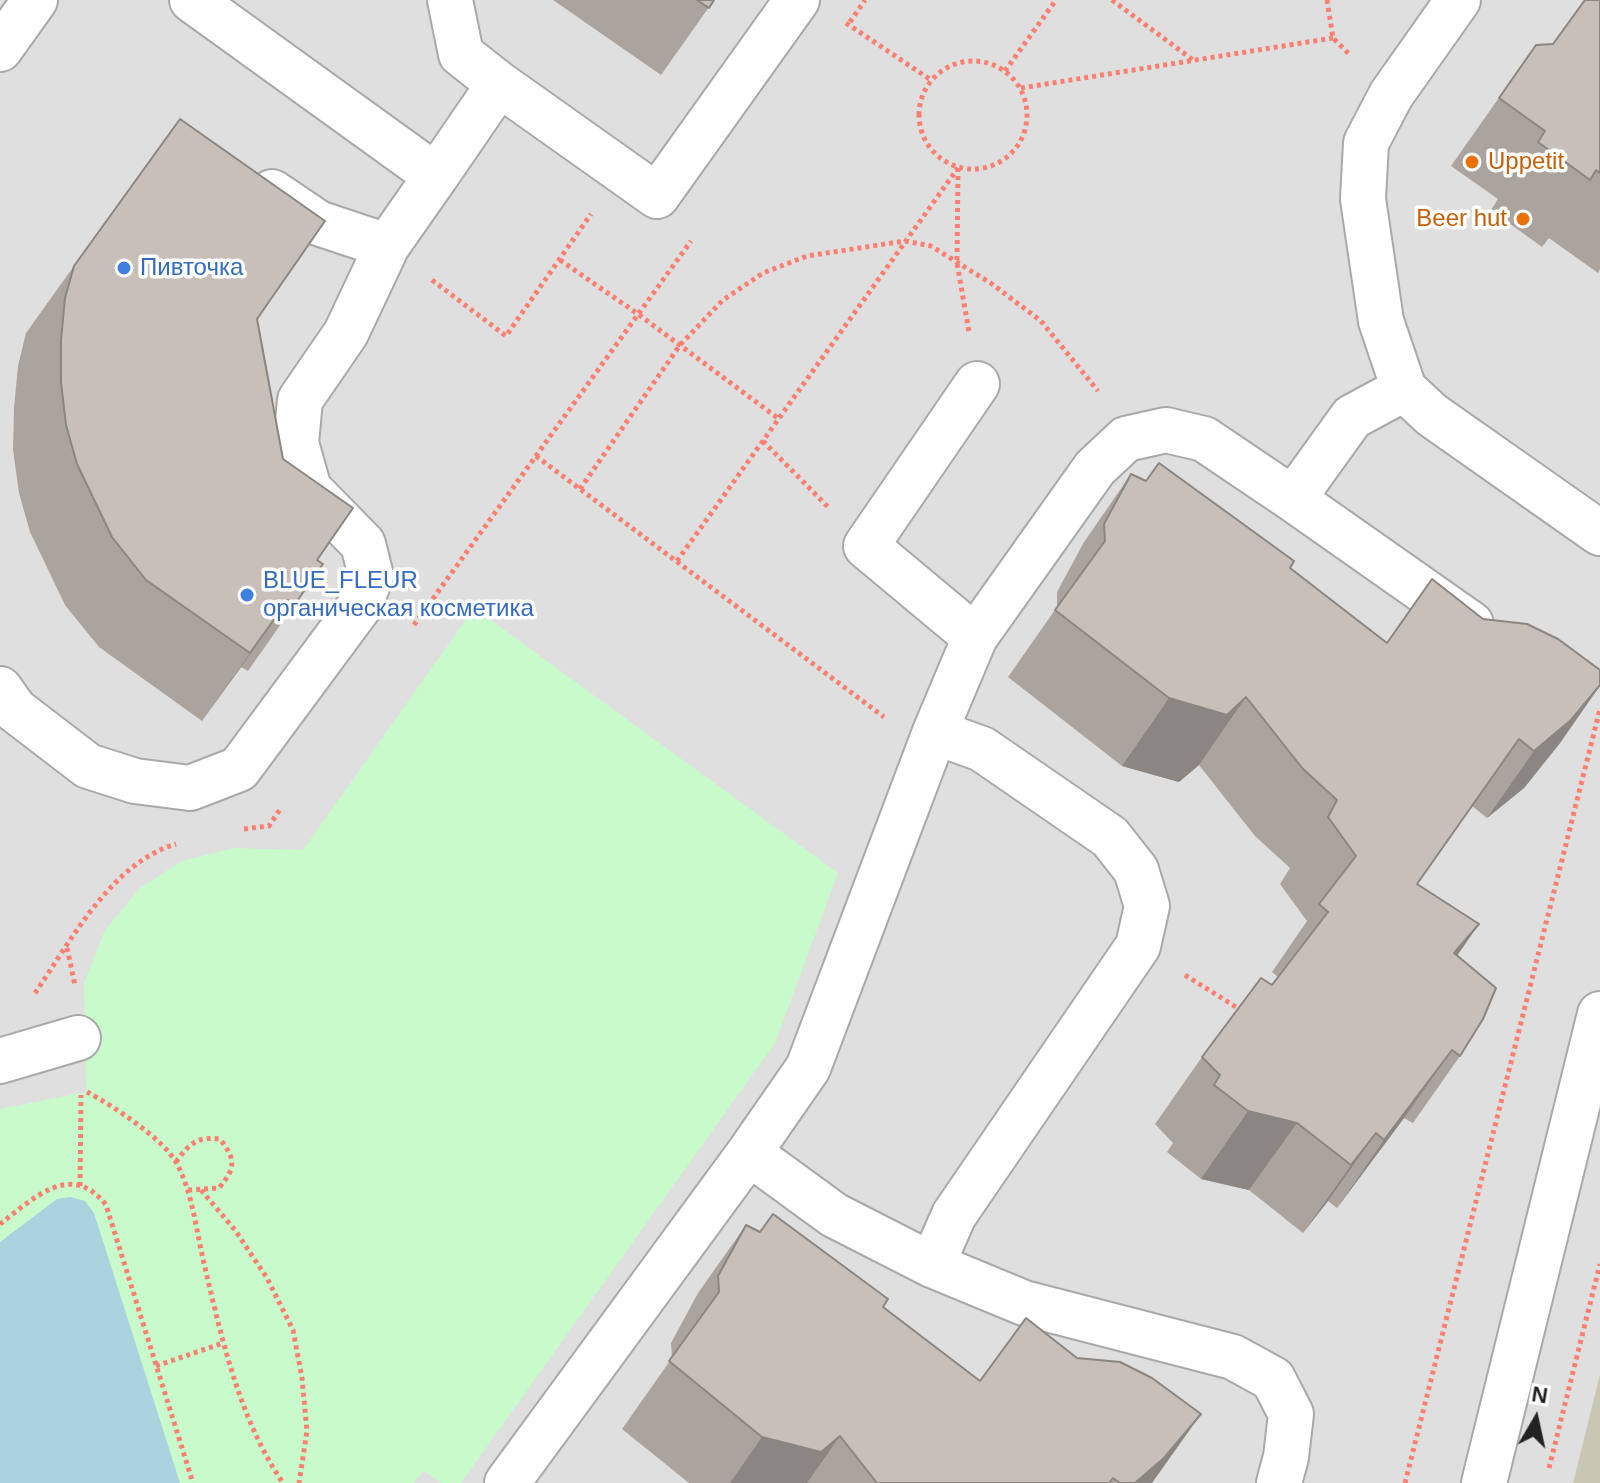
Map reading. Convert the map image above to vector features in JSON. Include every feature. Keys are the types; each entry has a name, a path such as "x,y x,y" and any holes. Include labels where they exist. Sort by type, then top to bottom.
{"lane":[{"path":"0,49 35,0"},
{"path":"192,0 436,176"},
{"path":"450,0 461,54 657,196 797,0"},
{"path":"1458,0 1391,95 1366,143 1363,199 1381,321 1404,389 1432,415 1600,533"},
{"path":"5,709 88,766 135,781 190,788 239,769 359,607 371,576 363,544 309,489 296,443 300,400 346,333 387,246 499,84"},
{"path":"241,172 318,223 387,246"},
{"path":"975,637 866,546 977,384"},
{"path":"1293,499 1352,417 1404,389"},
{"path":"507,1483 808,1068 935,732 975,637 1095,468 1126,439 1166,430 1204,439 1504,647"},
{"path":"932,1265 954,1215 1138,946 1147,906 1136,870 1110,837 982,749 935,732"},
{"path":"1484,1483 1600,1014"},
{"path":"0,1061 78,1038"},
{"path":"749,1153 834,1215 932,1265 1024,1303 1233,1357 1273,1379 1291,1414 1286,1457 1279,1483"}],"path":[{"path":"839,37 865,0"},
{"path":"1005,71 1056,0"},
{"path":"1112,0 1194,60"},
{"path":"837,16 931,80"},
{"path":"1021,88 1333,38"},
{"path":"967,61 988,62 1005,71 1021,88 1028,109 1025,130 1016,149 999,163 979,169 958,168 939,157 926,140 919,120 921,100 931,80 947,67 967,61"},
{"path":"677,561 958,168"},
{"path":"958,168 957,263 977,384"},
{"path":"387,246 506,336 622,171"},
{"path":"407,634 693,238"},
{"path":"580,489 680,345 723,300 763,273 807,256 905,241 931,246 992,284 1041,321 1080,365 1112,410 1126,439"},
{"path":"560,260 779,419"},
{"path":"763,441 866,546"},
{"path":"536,456 904,731 935,732"},
{"path":"1405,1483 1600,709"},
{"path":"230,830 269,826 287,800"},
{"path":"28,1003 89,913 123,874 168,846 180,843"},
{"path":"1138,946 1252,1017"},
{"path":"81,1089 109,1103 142,1128 176,1162 187,1190 223,1343 255,1432 283,1483"},
{"path":"176,1162 187,1146 202,1137 220,1139 232,1154 231,1173 219,1188 187,1190"},
{"path":"0,1224 46,1190 63,1184 80,1186 97,1194 106,1205 193,1483"},
{"path":"201,1190 235,1230 259,1266 293,1330 307,1431 299,1483"},
{"path":"1549,1468 1600,1264"},
{"path":"156,1366 223,1343"}],"shaded area":[{"path":"0,0 1600,0 1600,1374 1573,1483 0,1483"},
{"path":"1600,1374 1600,1483 1573,1483"}],"green space":[{"path":"474,608 838,873 775,1043 461,1483 441,1483 423,1471 414,1483 0,1483 0,1109 86,1092 84,983 105,930 140,888 182,861 234,848 303,850"}],"water":[{"path":"70,1197 85,1201 94,1213 180,1483 0,1483 0,1242 57,1199"}],"building":[{"path":"697,0 714,0 709,8"},
{"path":"1585,0 1600,0 1600,173 1596,170 1590,180 1538,142 1545,131 1499,98 1536,45 1553,44"},
{"path":"180,119 325,221 257,319 283,459 353,508 317,560 323,564 295,604 288,600 250,653 146,580 112,537 77,464 66,425 61,382 61,340 65,298 74,266"},
{"path":"1159,463 1294,561 1290,568 1387,643 1432,579 1483,619 1527,624 1558,639 1600,670 1600,685 1571,720 1534,751 1519,739 1417,884 1479,924 1454,953 1496,988 1483,1019 1460,1056 1452,1050 1384,1140 1376,1133 1351,1165 1297,1123 1248,1111 1214,1085 1220,1075 1202,1057 1261,978 1272,985 1328,912 1319,904 1356,856 1328,817 1337,800 1303,769 1246,697 1227,715 1169,698 1055,610 1105,541 1104,524 1131,474 1146,481"},
{"path":"773,1214 888,1299 883,1307 980,1381 1026,1318 1077,1358 1120,1362 1152,1378 1201,1414 1164,1458 1135,1483 1120,1483 1113,1478 1109,1483 877,1483 840,1436 821,1452 762,1437 669,1361 719,1292 718,1276 746,1225 760,1232"}],"place":[{"name":"Uppetit","path":"1472,162"},
{"name":"Beer hut","path":"1523,219"},
{"name":"Пивточка","path":"124,268"},
{"name":"BLUE_FLEUR органическая косметика","path":"247,595"}]}
